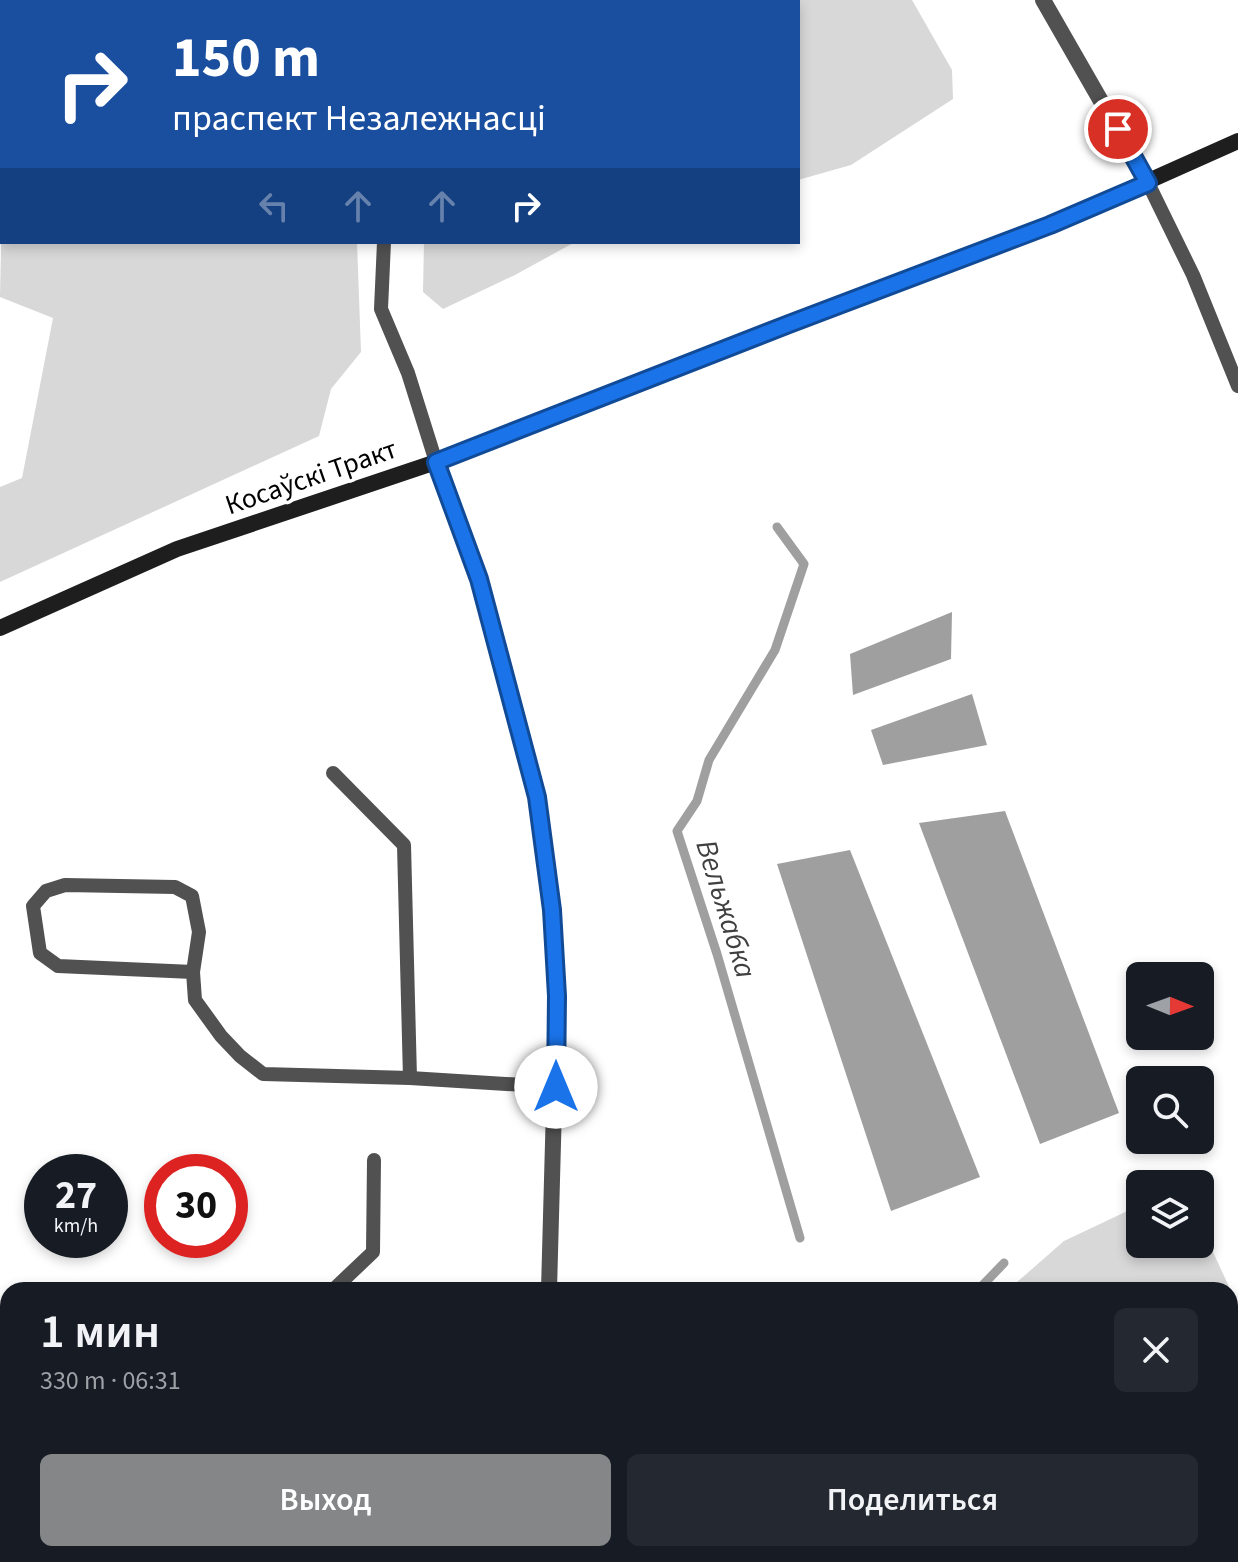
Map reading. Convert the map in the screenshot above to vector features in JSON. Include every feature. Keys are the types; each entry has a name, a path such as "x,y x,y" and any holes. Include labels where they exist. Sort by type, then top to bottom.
{"main road":[{"path":"436,462 1050,225 1238,141"},
{"name":"Косаўскі Тракт","path":"0,628 177,549 436,462"}],"street":[{"path":"1043,0 1148,183"},
{"name":"Косаўскі Тракт","path":"436,462 479,579 537,797 552,910 557,996 549,1282"}],"lane":[{"path":"1148,183 1193,275 1238,386"},
{"path":"384,244 381,309 408,373 436,462"},
{"path":"333,773 404,845 410,1078"},
{"path":"193,972 58,966 40,953 33,906 46,891 65,885 175,887 192,896 199,932 193,972 195,1000 221,1036 263,1074 410,1078 556,1087"},
{"path":"341,1282 373,1252 374,1160"}],"shaded area":[{"path":"800,0 912,0 952,70 953,99 851,165 800,179"},
{"path":"1,244 357,244 361,352 331,389 319,436 0,582 0,487 22,478 53,318 0,297"},
{"path":"424,244 571,244 443,309 423,292"},
{"path":"952,612 951,659 853,695 850,654"},
{"path":"972,694 987,745 883,765 871,730"},
{"path":"1005,811 1119,1113 1040,1144 919,823"},
{"path":"850,850 980,1177 891,1211 777,864"},
{"path":"1126,1212 1126,1258 1214,1258 1214,1254 1227,1282 1017,1282 1064,1241"}],"waterway":[{"name":"Вельжабка","path":"777,527 804,564 775,650 709,760 697,801 677,831 717,954 800,1238"},
{"path":"986,1282 1004,1263"}],"route":[{"path":"556,1087 557,996 552,910 537,797 479,579 436,462 1050,225 1148,183 1118,129"}]}
